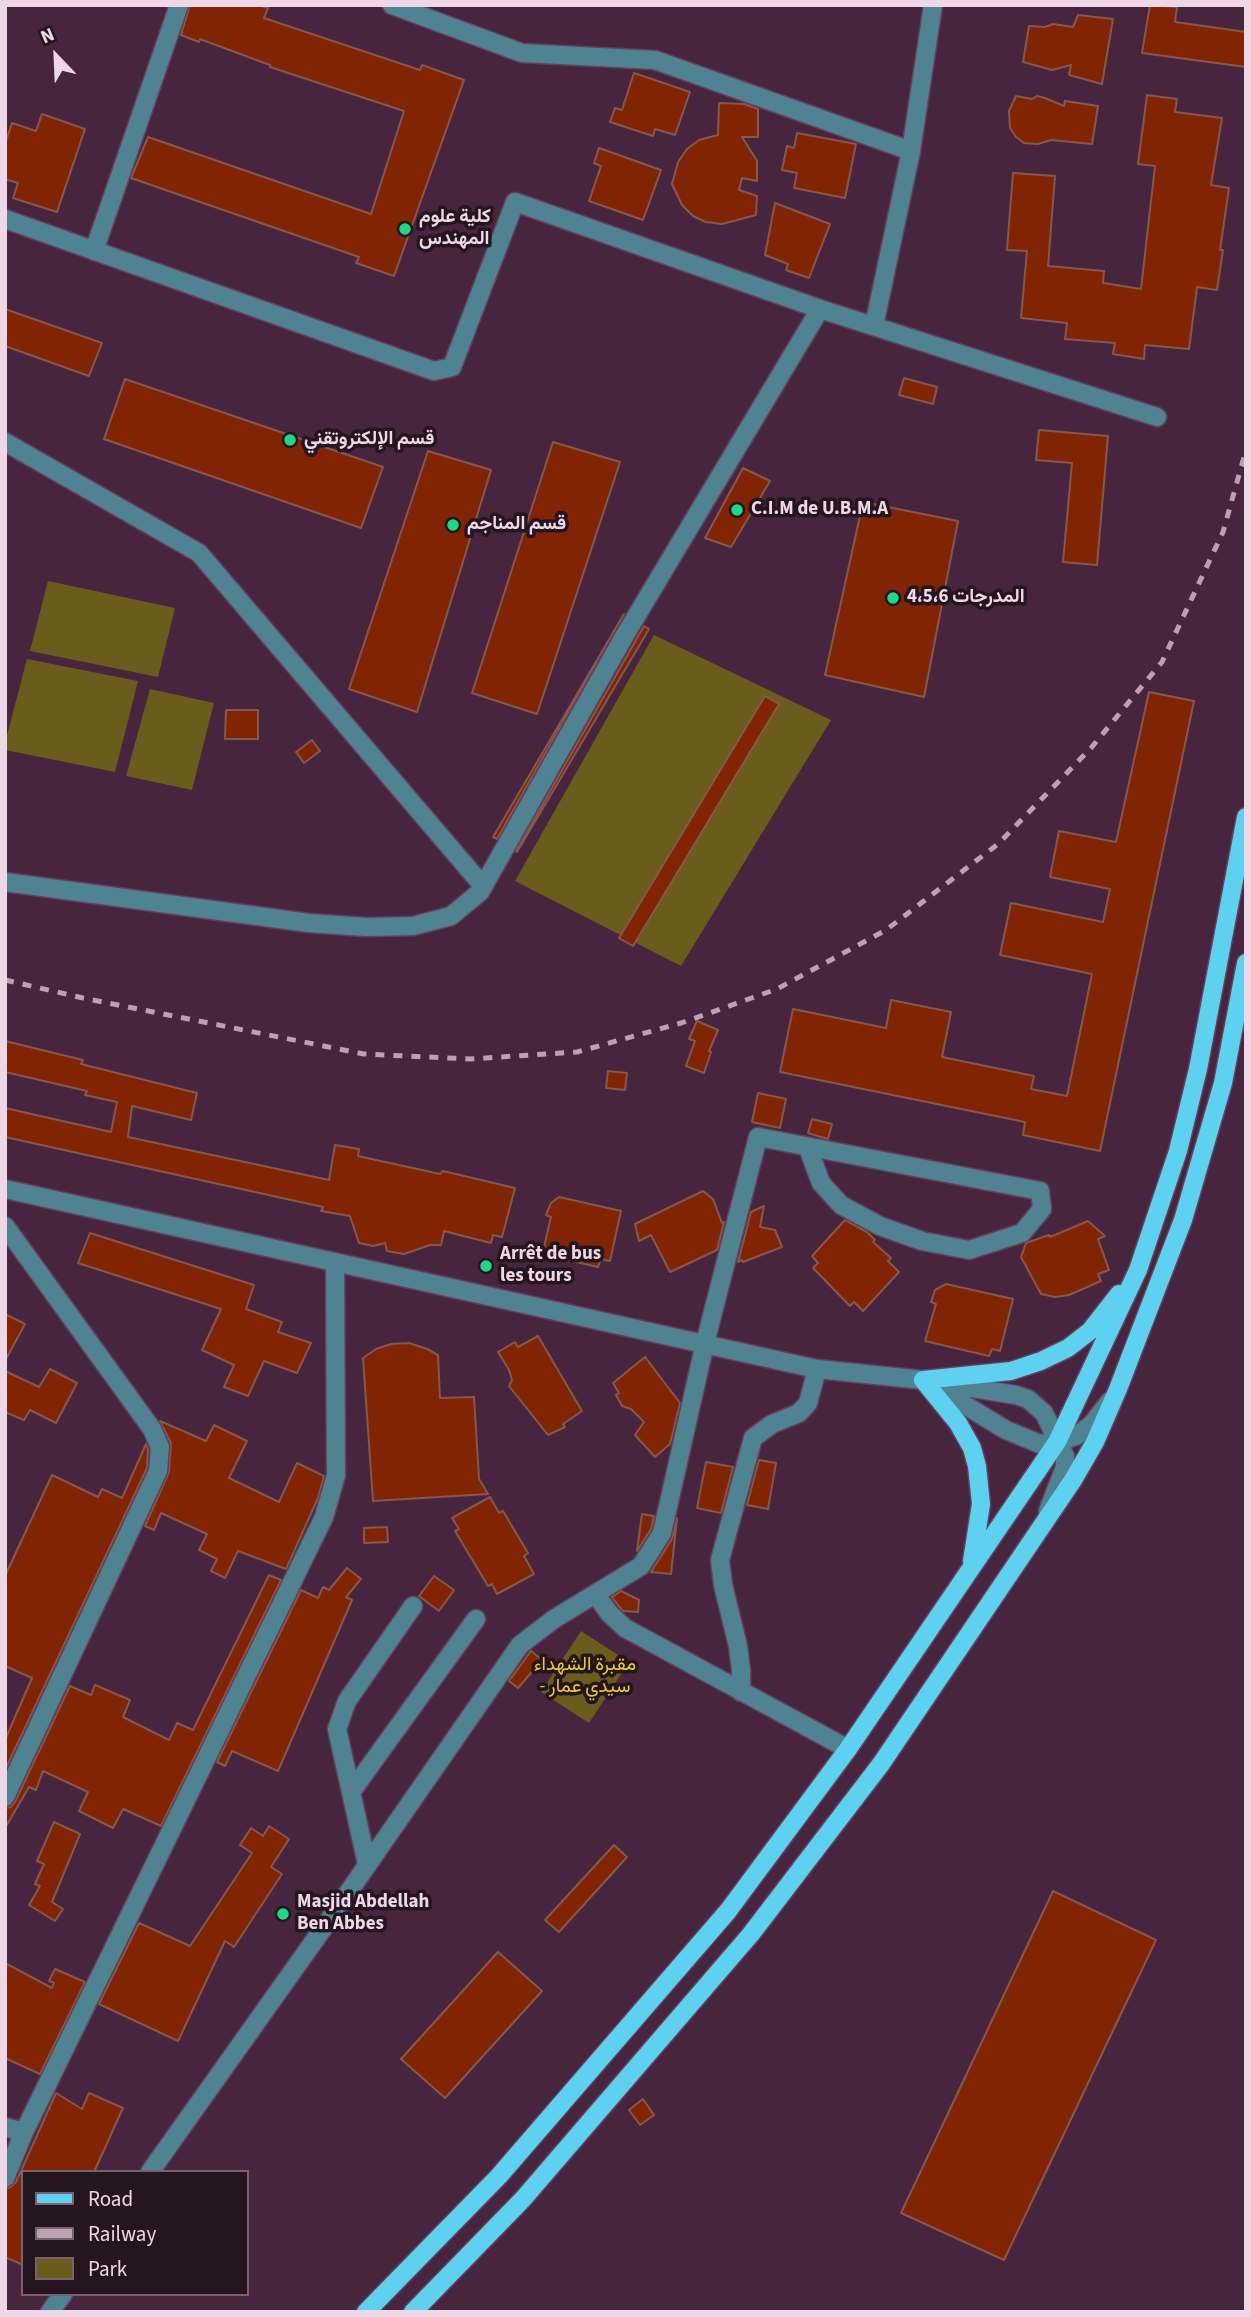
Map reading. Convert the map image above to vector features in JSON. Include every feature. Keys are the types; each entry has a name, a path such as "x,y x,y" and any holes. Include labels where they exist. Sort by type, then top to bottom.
{"main road":[{"path":"366,2312 499,2176 719,1922 848,1749 1058,1442 1138,1270 1178,1152 1198,1069 1246,817"},
{"path":"413,2312 523,2199 751,1934 881,1764 1073,1480 1095,1442 1118,1390 1183,1220 1223,1083 1246,963"},
{"path":"923,1380 1011,1371 1068,1348 1090,1331 1138,1270"},
{"path":"923,1380 958,1423 972,1448 977,1466 981,1504 971,1568"}],"street":[{"path":"94,251 179,5"},
{"path":"392,5 522,53 655,60 911,151"},
{"path":"874,326 911,151 933,5"},
{"path":"5,219 434,371 452,367 515,202 820,309 1157,417"},
{"path":"5,882 309,923 366,927 413,926 451,916 480,891 625,635 820,309"},
{"path":"5,442 199,553 483,886"},
{"path":"151,2170 520,1645 554,1619 641,1566 662,1533 705,1343 758,1137 1040,1191 1042,1209 1022,1233 970,1250 922,1241 880,1226 841,1205 821,1183 808,1148"},
{"path":"5,1189 817,1369 923,1380 1016,1395 1028,1399 1044,1413 1065,1456 1065,1467 1041,1527"},
{"path":"5,1226 152,1429 160,1447 158,1471 5,1797"},
{"path":"5,2178 24,2132 324,1517 336,1475 335,1264"},
{"path":"741,1692 738,1646 723,1585 720,1560 753,1438 772,1423 799,1413 808,1403 817,1369"},
{"path":"923,1380 1018,1436 1040,1444 1058,1442 1085,1431 1118,1390"},
{"path":"596,1595 625,1629 848,1749"},
{"path":"367,1864 337,1729 347,1701 413,1606"},
{"path":"351,1791 476,1619"},
{"path":"5,2127 24,2132"},
{"path":"50,2312 62,2296"}],"green space":[{"path":"48,581 175,608 158,677 30,651"},
{"path":"654,635 831,720 681,966 515,881"},
{"path":"27,659 138,681 115,772 5,750"},
{"path":"150,689 214,703 192,790 126,776"},
{"name":"مقبرة الشهداء - سيدي عمار","path":"581,1631 629,1662 589,1723 541,1692"}],"building":[{"path":"190,5 259,5 268,8 264,18 420,70 422,65 464,80 394,276 356,263 359,257 131,178 148,137 371,214 404,111 270,67 200,39 199,42 181,35"},
{"path":"1150,5 1177,7 1175,22 1246,32 1246,67 1142,53"},
{"path":"1078,15 1113,19 1102,84 1069,75 1071,65 1052,70 1023,62 1029,26 1045,27 1053,24 1073,27"},
{"path":"634,73 690,92 675,135 655,129 653,136 610,122 615,108 622,110"},
{"path":"1147,95 1177,99 1175,112 1222,118 1211,185 1229,188 1217,290 1197,287 1189,349 1145,345 1144,359 1113,354 1115,343 1065,339 1067,323 1021,318 1027,251 1007,250 1013,173 1055,176 1048,266 1104,271 1103,283 1141,289 1155,166 1138,164"},
{"path":"1016,96 1032,99 1037,96 1064,106 1065,101 1098,106 1092,144 1051,140 1038,144 1024,143 1010,128 1009,111"},
{"path":"719,103 744,104 758,109 758,137 742,137 757,161 757,181 742,178 739,190 757,196 756,215 722,224 706,222 693,216 682,205 672,184 678,162 687,149 699,140 718,135"},
{"path":"42,114 85,129 57,212 13,198 18,183 5,179 5,144 12,123 36,131"},
{"path":"797,133 856,144 845,198 794,188 797,173 782,170 787,146 794,148"},
{"path":"599,148 661,170 643,220 589,201 601,166 594,163"},
{"path":"775,203 830,224 809,278 786,270 788,264 765,255"},
{"path":"5,309 102,343 89,376 5,346"},
{"path":"904,378 937,387 933,404 899,395"},
{"path":"125,379 383,467 361,528 104,439"},
{"path":"1039,430 1108,436 1097,565 1063,562 1072,463 1036,460"},
{"path":"553,442 620,462 537,714 472,693"},
{"path":"428,451 491,470 417,712 349,689"},
{"name":"C.I.M de U.B.M.A","path":"743,468 770,481 731,547 705,538"},
{"name":"المدرجات 4،5،6","path":"863,502 958,521 924,697 825,675"},
{"path":"644,626 649,629 517,852 516,851"},
{"path":"611,636 497,839 493,837"},
{"path":"1149,692 1194,701 1100,1151 1023,1135 1025,1122 780,1072 793,1009 886,1028 891,1000 951,1012 942,1057 1034,1076 1031,1089 1067,1096 1092,974 1000,955 1011,903 1103,922 1110,889 1050,877 1059,831 1116,842"},
{"path":"765,696 779,704 633,946 619,938"},
{"path":"226,710 258,710 258,739 225,739"},
{"path":"312,740 320,751 304,763 296,752"},
{"path":"697,1021 718,1030 704,1073 686,1066 695,1041 689,1039"},
{"path":"5,1041 83,1060 81,1064 197,1093 191,1120 132,1106 128,1137 329,1180 335,1145 359,1149 358,1156 440,1174 443,1171 515,1188 502,1237 493,1235 491,1243 444,1231 441,1245 430,1245 404,1254 387,1251 385,1243 373,1246 359,1243 350,1216 321,1211 323,1207 5,1137 5,1108 111,1132 117,1102 85,1095 87,1091 5,1072"},
{"path":"608,1071 627,1073 625,1090 606,1088"},
{"path":"758,1093 786,1099 780,1128 752,1122"},
{"path":"812,1119 832,1124 828,1139 808,1133"},
{"path":"703,1191 713,1199 722,1223 724,1222 717,1250 670,1272 651,1235 639,1241 635,1224"},
{"path":"559,1197 621,1211 610,1261 601,1259 598,1267 551,1256 553,1249 544,1247 551,1217 546,1215 551,1203"},
{"path":"764,1206 760,1227 775,1230 782,1247 738,1262 751,1212"},
{"path":"845,1220 867,1232 875,1240 873,1242 891,1258 888,1261 899,1272 863,1311 854,1302 850,1306 813,1268 818,1263 812,1256"},
{"path":"1088,1221 1105,1236 1098,1239 1109,1270 1098,1274 1101,1281 1069,1295 1055,1297 1041,1294 1021,1257 1026,1243 1049,1235 1050,1237"},
{"path":"90,1233 254,1285 246,1309 282,1322 278,1332 311,1343 297,1373 264,1361 248,1396 224,1387 234,1365 202,1350 221,1309 78,1263"},
{"path":"946,1284 1013,1299 1000,1351 992,1349 989,1356 925,1341 936,1304 931,1302 935,1290"},
{"path":"5,1314 25,1324 5,1361"},
{"path":"538,1336 582,1411 563,1424 565,1427 548,1435 509,1386 512,1380 509,1370 498,1352 515,1342 518,1347"},
{"path":"409,1343 438,1355 440,1398 474,1397 479,1479 488,1494 373,1501 363,1358 376,1349 391,1344"},
{"path":"645,1357 680,1403 670,1444 655,1457 635,1435 644,1422 631,1409 622,1406 613,1383"},
{"path":"50,1369 77,1383 56,1423 30,1410 24,1420 5,1412 5,1371 39,1387"},
{"path":"160,1421 206,1441 214,1425 247,1441 229,1478 279,1502 297,1463 324,1476 318,1498 286,1569 238,1551 225,1578 211,1571 217,1559 199,1550 207,1534 161,1513 154,1530 145,1526 169,1472 171,1443"},
{"path":"146,1444 147,1468 5,1770 5,1740 32,1678 5,1666 5,1576 52,1475 98,1497 102,1489 122,1498"},
{"path":"759,1460 776,1463 768,1509 747,1505"},
{"path":"706,1462 733,1467 721,1513 697,1508"},
{"path":"490,1497 499,1513 503,1511 528,1553 524,1556 534,1574 497,1594 492,1584 488,1586 455,1531 459,1529 452,1518"},
{"path":"642,1514 654,1516 651,1529 637,1551"},
{"path":"677,1518 671,1574 651,1572 672,1539"},
{"path":"387,1527 388,1542 364,1543 364,1528"},
{"path":"347,1568 361,1579 346,1597 352,1600 278,1771 232,1751 225,1766 217,1762 301,1590 318,1598 323,1587 329,1590"},
{"path":"269,1575 281,1580 161,1826 123,1809 113,1828 79,1811 88,1792 43,1771 36,1790 29,1787 5,1828 5,1808 11,1807 15,1802 70,1686 91,1695 95,1685 130,1700 123,1717 169,1740 177,1723 193,1730"},
{"path":"434,1576 454,1590 439,1611 419,1596"},
{"path":"621,1591 639,1600 638,1612 623,1611 618,1605 612,1597"},
{"path":"531,1651 542,1660 518,1688 509,1681"},
{"path":"54,1822 80,1834 52,1902 63,1909 55,1921 29,1905 40,1886 35,1884 44,1864 37,1861"},
{"path":"269,1826 289,1839 271,1867 282,1874 234,1947 225,1941 178,2041 99,2004 139,1923 190,1946 252,1853 240,1845 251,1828 263,1836"},
{"path":"614,1845 627,1857 559,1932 545,1920"},
{"path":"1053,1891 1156,1940 1004,2260 901,2213"},
{"path":"498,1952 542,1991 445,2098 401,2059"},
{"path":"5,1963 52,1988 54,1983 49,1981 55,1969 85,1982 40,2074 5,2058"},
{"path":"56,2093 82,2109 89,2093 123,2108 95,2170 21,2170"},
{"path":"643,2099 654,2115 640,2125 629,2110"},
{"path":"21,2171 21,2264 5,2257 5,2189 16,2182"}],"railway":[{"path":"5,980 364,1054 470,1059 577,1052 681,1023 777,989 886,930 998,844 1091,748 1162,662 1223,532 1246,450"}],"place":[{"name":"كلية علوم المهندس","path":"405,229"},
{"name":"قسم الإلكتروتقني","path":"290,440"},
{"name":"C.I.M de U.B.M.A","path":"737,510"},
{"name":"قسم المناجم","path":"453,525"},
{"name":"المدرجات 4،5،6","path":"893,598"},
{"name":"Arrêt de bus les tours","path":"486,1266"},
{"name":"Masjid Abdellah Ben Abbes","path":"283,1914"}]}
